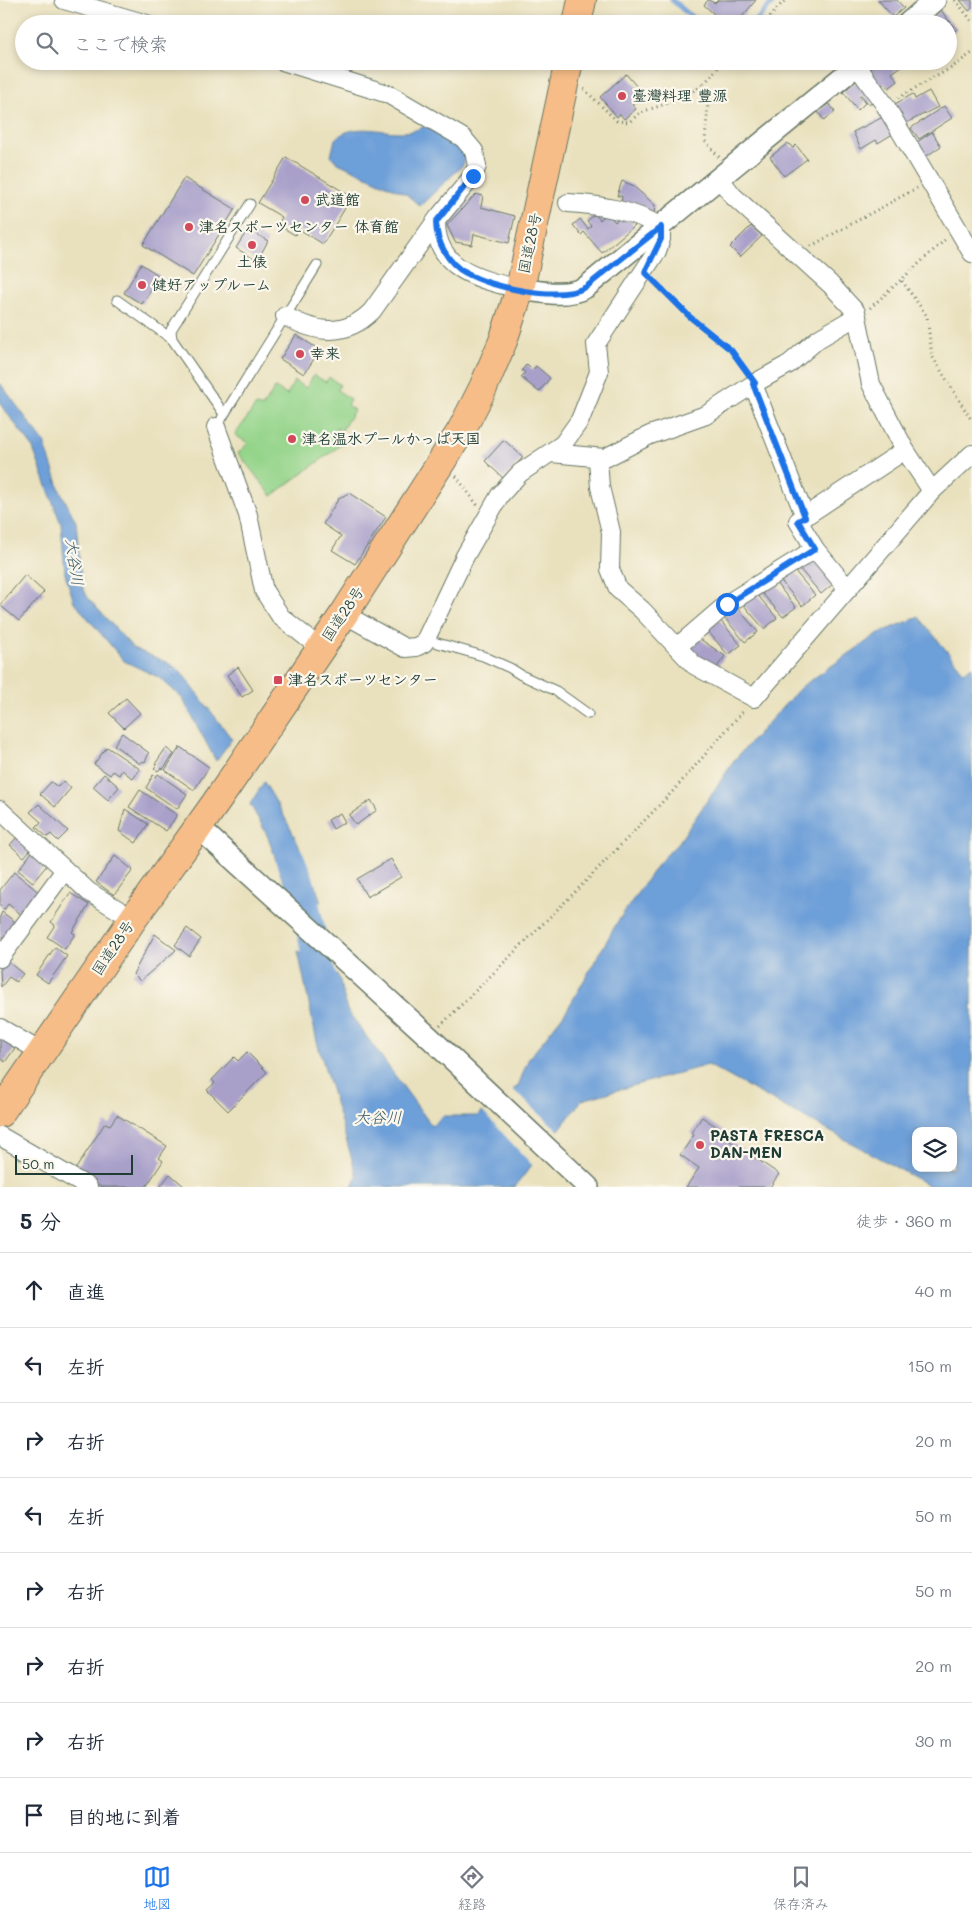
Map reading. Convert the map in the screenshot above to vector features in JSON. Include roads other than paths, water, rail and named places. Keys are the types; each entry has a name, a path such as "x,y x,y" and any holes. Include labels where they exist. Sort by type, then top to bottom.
{"highway":[{"path":"579,15 582,0"},
{"name":"国道28号","path":"0,1113 133,918 199,828 344,614 461,431 487,380 520,289 574,72"}],"street":[{"path":"64,0 116,15"},
{"path":"918,15 935,0"},
{"path":"285,316 301,325 335,330 350,328 363,320 372,311 436,222 473,176 477,166 470,144 388,94 311,70"},
{"path":"436,222 437,235 443,250 458,268 484,281 520,289 559,294 581,290 853,70"},
{"path":"864,70 931,180 972,252"},
{"path":"725,175 733,196 830,284 857,316 871,384 905,450 932,490"},
{"path":"568,203 603,205 649,220 661,227"},
{"path":"344,614 405,648 416,648 427,640 465,556 500,495 520,473 563,444 580,420 599,372 596,344 645,272 661,239 661,227"},
{"path":"551,453 598,459 613,456 650,435 706,415 754,383 789,364 818,339 857,316"},
{"path":"754,383 805,517"},
{"path":"220,421 248,514 264,591 281,617 320,648"},
{"path":"848,589 815,549 798,521 905,450"},
{"path":"598,459 600,487 611,532 610,569 618,589 642,610 694,665 754,698 932,490 972,454"},
{"path":"677,648 727,604 815,549"},
{"path":"3,818 90,892 133,918"},
{"path":"199,828 433,1041 588,1187"},
{"path":"0,958 65,870"},
{"path":"0,1028 41,1052"},
{"path":"0,1136 88,1187"}],"lane":[{"path":"250,204 171,330 172,339 220,421 317,265"},
{"path":"117,300 172,339"},
{"path":"427,640 483,656 510,668 556,691 588,714"}],"water":[{"path":"425,126 463,148 466,157 463,165 420,206 406,194 338,163 331,156 335,139 345,133 367,129 402,132"},
{"name":"大谷川","path":"0,383 44,442 60,490 76,522 82,586 88,598 133,648 168,663 181,672 232,739 216,761 182,698 160,678 124,661 74,602 65,574 61,524 32,446 0,404"},
{"path":"919,617 964,672 972,666 972,1187 932,1187 708,1065 582,1100 515,1187 352,1187 357,1176 317,1042 298,951 319,957 339,977 347,1010 432,1126 443,1116 477,1116 518,1086 528,1060 567,1010 618,921 657,865 679,842 736,758 801,687 879,633"},
{"path":"264,782 296,840 321,902 307,898 290,889 281,877 269,840 250,804"}],"waterway":[{"path":"672,0 690,15"},
{"path":"761,15 775,0"},
{"name":"大谷川","path":"290,859 299,880 326,995"}],"place":[{"name":"臺灣料理 豐源","path":"622,96"},
{"name":"武道館","path":"305,200"},
{"name":"津名スポーツセンター 体育館","path":"189,227"},
{"name":"土俵","path":"252,245"},
{"name":"健好アップルーム","path":"142,285"},
{"name":"幸来","path":"300,354"},
{"name":"津名温水プールかっぱ天国","path":"292,439"},
{"name":"津名スポーツセンター","path":"278,680"},
{"name":"PASTA FRESCA DAN-MEN","path":"700,1145"}]}
